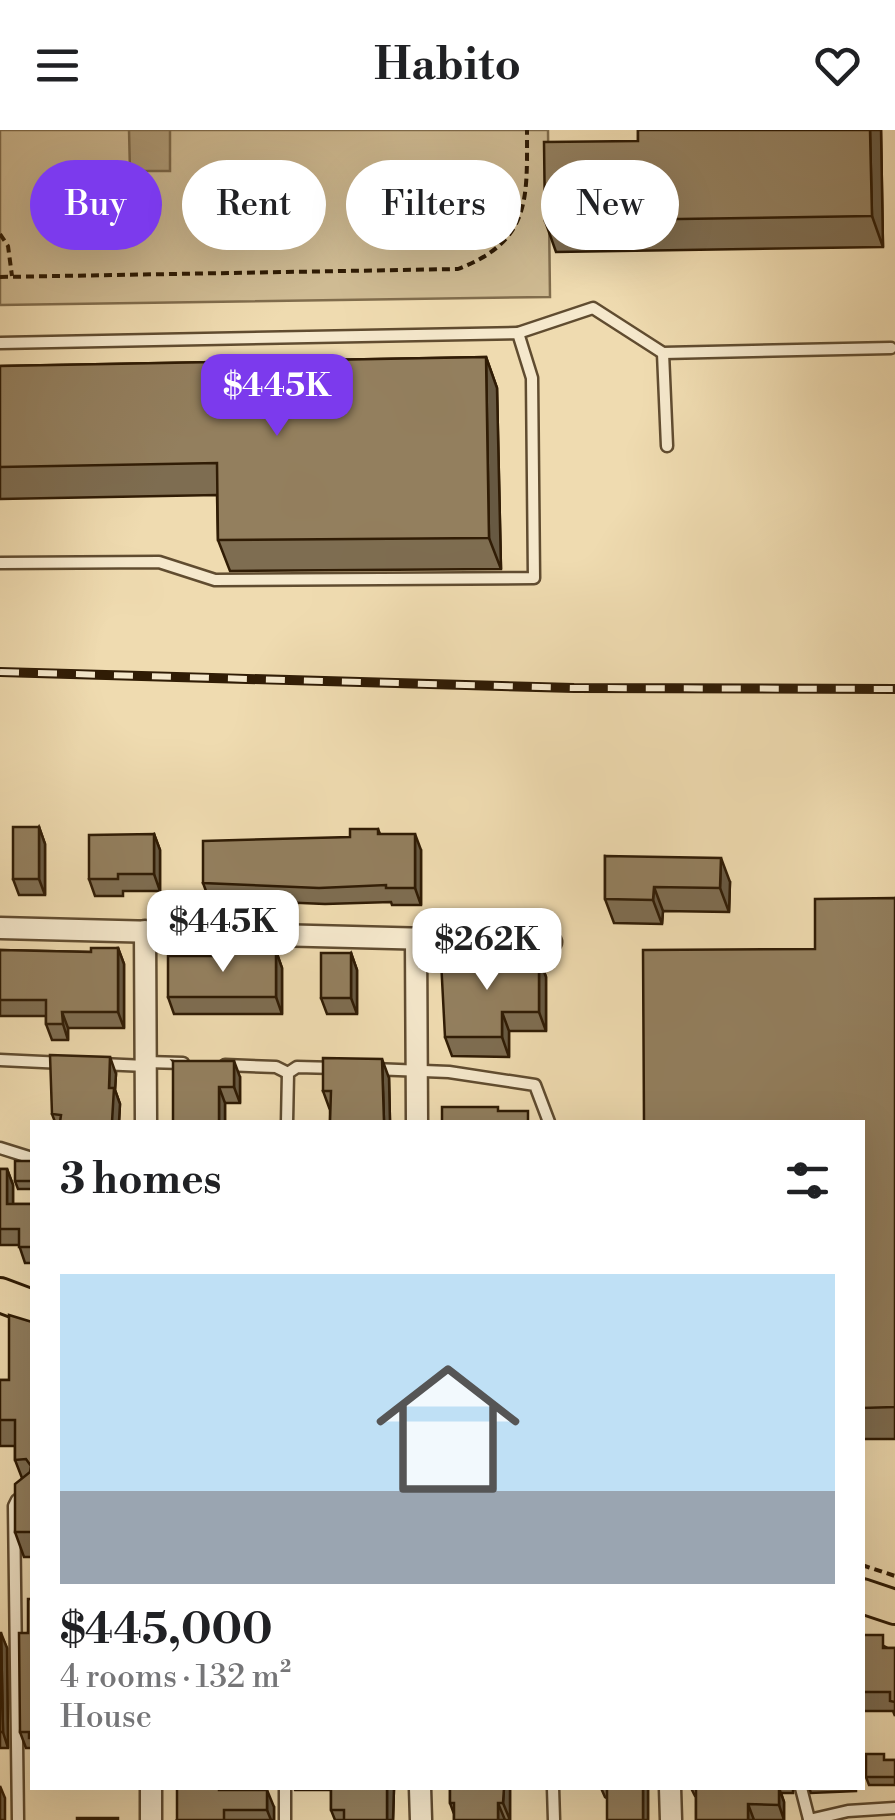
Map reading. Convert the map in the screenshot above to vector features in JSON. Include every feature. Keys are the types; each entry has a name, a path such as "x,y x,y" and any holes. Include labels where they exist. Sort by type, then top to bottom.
{"main road":[{"path":"0,1295 30,1305"},
{"path":"865,1597 895,1607"}],"street":[{"path":"0,928 551,942"},
{"path":"145,931 146,1120"},
{"path":"416,938 417,1120"},
{"path":"151,1790 151,1820"},
{"path":"420,1790 421,1820"},
{"path":"670,1790 671,1820"}],"lane":[{"path":"0,343 518,333 593,308 663,353 892,348"},
{"path":"0,563 159,562 216,580 534,578 532,378 518,333"},
{"path":"663,353 667,446"},
{"path":"0,1060 198,1064"},
{"path":"218,1065 276,1067 288,1073"},
{"path":"288,1073 297,1067 349,1068"},
{"path":"366,1068 504,1078 535,1085 548,1120"},
{"path":"288,1073 288,1120"},
{"path":"0,1148 30,1157"},
{"path":"18,1820 14,1506 30,1493"},
{"path":"285,1790 285,1820"},
{"path":"554,1790 554,1820"},
{"path":"802,1790 809,1819 895,1808"}],"path":[{"path":"0,276 458,269 479,261 502,245 518,220 527,189 527,130"},
{"path":"0,234 8,246 12,276"},
{"path":"865,1566 895,1576"}],"shaded area":[{"path":"0,130 548,130 548,160 541,160 541,250 549,250 550,297 0,305"},
{"path":"129,130 170,130 170,171 162,171 162,160 130,160"}],"building":[{"path":"638,130 870,130 872,216 679,219 679,160 544,160 544,142 638,141"},
{"path":"486,357 489,538 218,540 217,463 0,467 0,366"},
{"path":"13,827 39,827 39,879 13,879"},
{"path":"350,829 415,834 415,888 203,883 203,841 350,837"},
{"path":"154,834 154,874 89,879 89,835"},
{"path":"605,856 721,858 720,888 654,887 653,900 605,899"},
{"path":"895,898 895,1407 865,1408 865,1120 644,1120 643,950 815,949 815,899"},
{"path":"91,948 118,948 118,1012 62,1012 63,1024 46,1024 46,1000 0,1000 0,950 91,952"},
{"path":"213,951 276,951 276,997 168,997 168,956 213,956"},
{"path":"321,953 351,953 351,998 321,998"},
{"path":"474,955 539,958 539,1012 502,1012 502,1037 445,1037 441,960 474,960"},
{"path":"50,1055 110,1057 112,1120 60,1120 61,1115 52,1114"},
{"path":"323,1058 382,1059 384,1120 330,1120 331,1091 323,1091"},
{"path":"173,1061 234,1061 234,1087 219,1087 219,1120 173,1120"},
{"path":"442,1107 528,1111 528,1120 442,1120"},
{"path":"15,1161 30,1161 30,1181 15,1181"},
{"path":"0,1169 7,1169 7,1204 30,1204 30,1247 19,1247 19,1229 0,1229"},
{"path":"9,1315 30,1321 30,1465 26,1459 15,1460 15,1420 0,1420 0,1380 9,1380"},
{"path":"30,1472 30,1532 15,1532 15,1484"},
{"path":"30,1599 30,1738 29,1732 20,1732 19,1633 28,1633"},
{"path":"1,1633 3,1732 0,1732"},
{"path":"865,1635 883,1635 883,1648 895,1648 895,1702 890,1701 890,1692 865,1692"},
{"path":"866,1754 884,1754 884,1760 895,1760 895,1777 866,1777"},
{"path":"177,1790 267,1790 267,1810 224,1810 224,1820 177,1820"},
{"path":"331,1790 387,1790 387,1820 344,1820 344,1810 331,1810"},
{"path":"450,1790 504,1790 503,1803 498,1803 498,1820 454,1820 454,1803 450,1803"},
{"path":"607,1790 643,1790 643,1820 607,1820"},
{"path":"696,1790 779,1790 779,1805 748,1804 748,1820 696,1820"},
{"path":"118,1818 118,1820 77,1820"}],"railway":[{"path":"0,672 574,688 895,689"}]}
